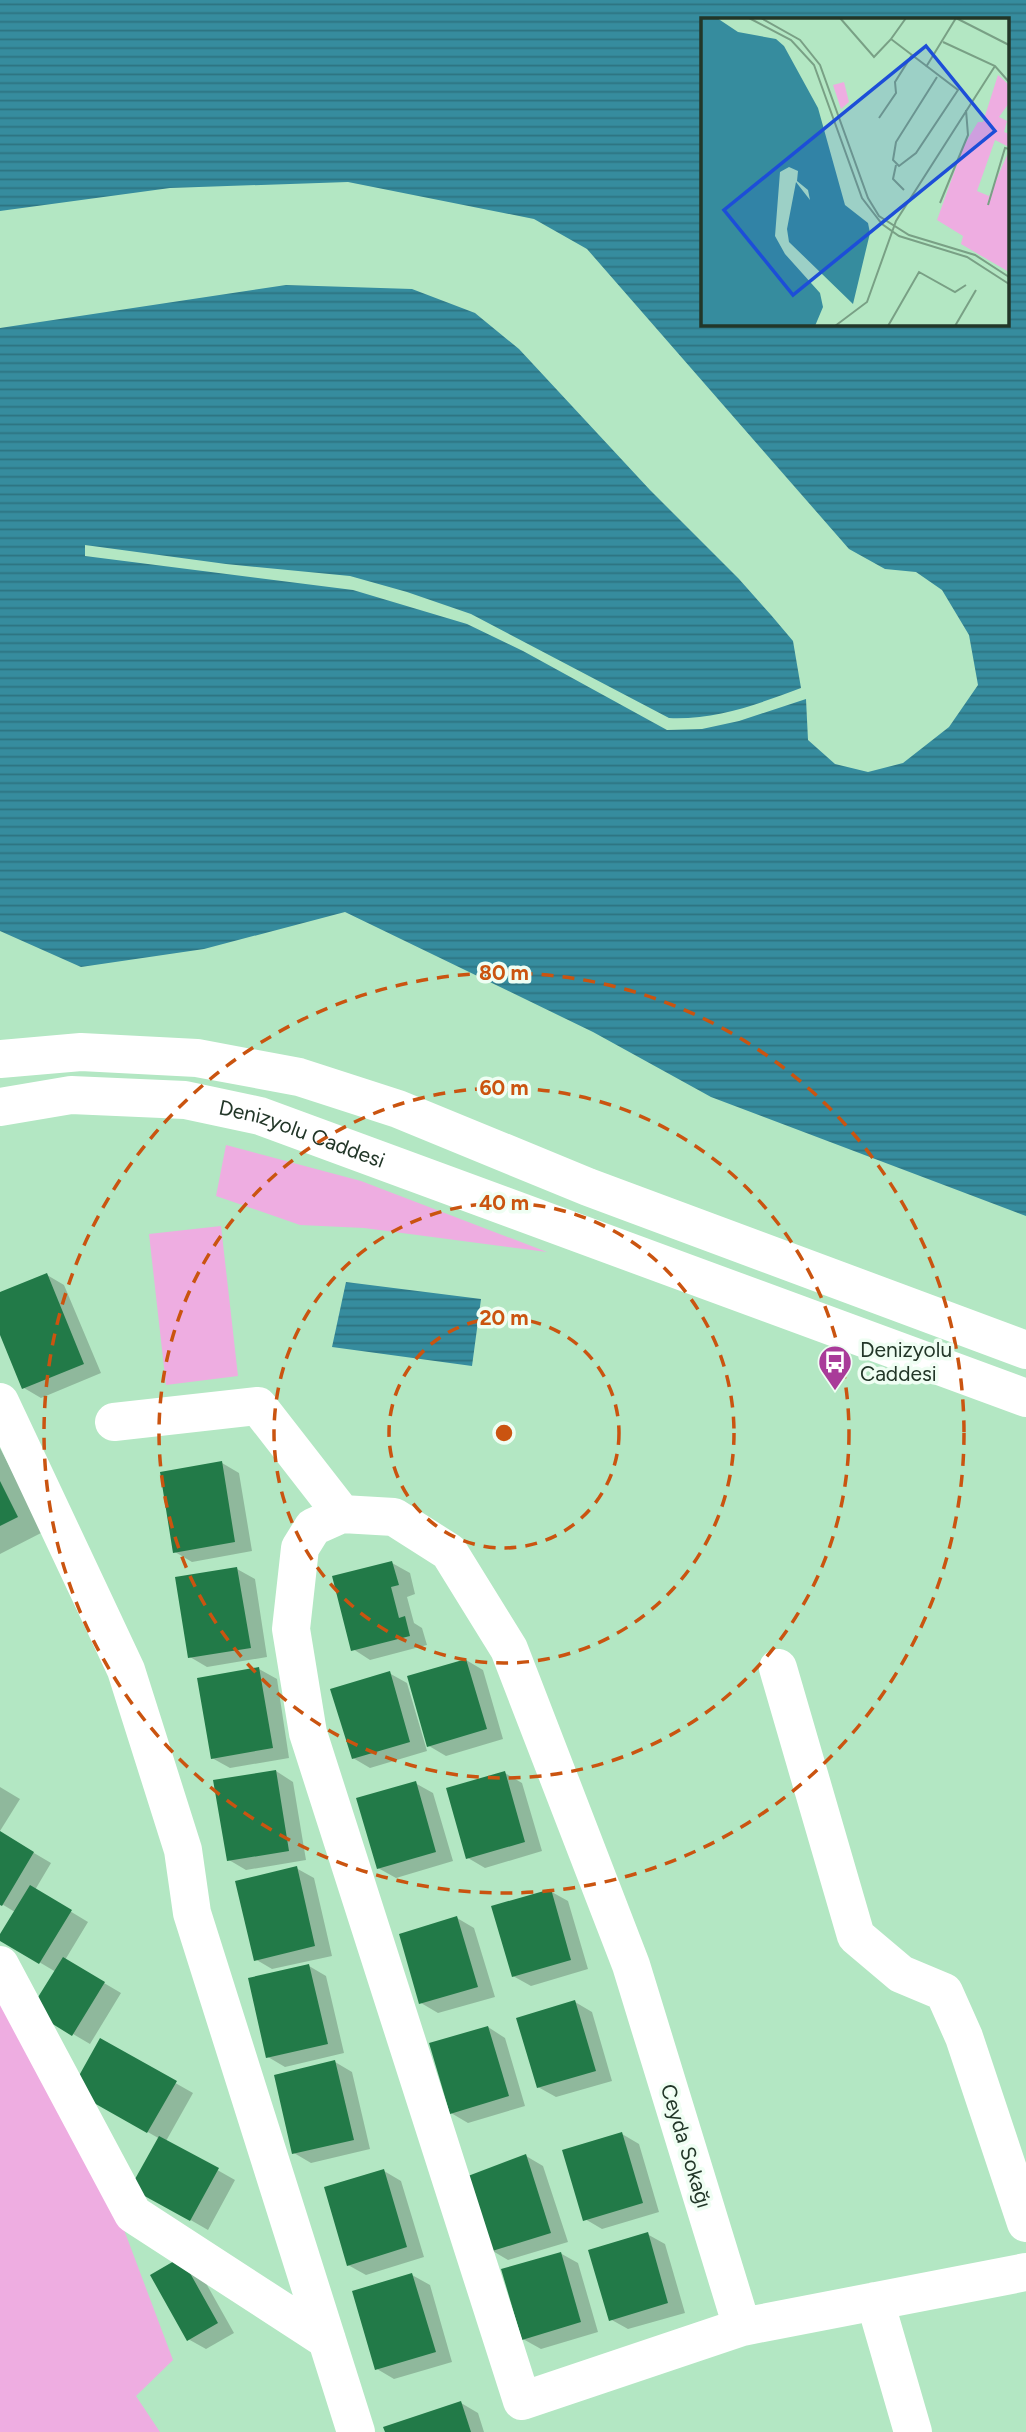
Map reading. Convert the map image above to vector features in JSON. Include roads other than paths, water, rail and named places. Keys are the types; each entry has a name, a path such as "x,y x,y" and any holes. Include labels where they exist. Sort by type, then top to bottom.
{"street":[{"path":"0,1059 81,1052 197,1058 299,1077 398,1109 589,1187 1026,1350"},
{"name":"Denizyolu Caddesi","path":"0,1107 71,1095 185,1101 260,1116 1026,1398"},
{"path":"0,1402 126,1670 183,1850 191,1913 356,2432"},
{"path":"114,1422 258,1406 342,1514 313,1527 300,1548 291,1629 308,1733 522,2401 741,2327 1026,2272"},
{"name":"Ceyda Sokağı","path":"342,1514 394,1517 449,1552 509,1649 631,1965 741,2327"},
{"path":"778,1668 856,1936 901,1974 944,1992 964,2037 1026,2223"},
{"path":"0,1965 133,2214 327,2340"},
{"path":"875,2301 913,2432"}],"water":[{"path":"0,0 1026,0 1026,1216 711,1097 593,1032 345,912 204,949 81,967 0,931 0,328 286,285 412,289 475,313 519,349 771,615 793,641 801,688 720,714 669,718 471,614 350,576 226,564 85,545 85,556 353,590 467,624 523,651 667,730 702,729 739,721 806,699 808,740 835,764 868,772 903,763 949,727 978,685 969,635 942,590 916,572 885,569 849,549 587,249 534,219 348,182 170,188 0,211"},
{"path":"346,1282 481,1299 472,1366 332,1347"}],"place":[{"name":"Denizyolu Caddesi","path":"835,1392"}]}
